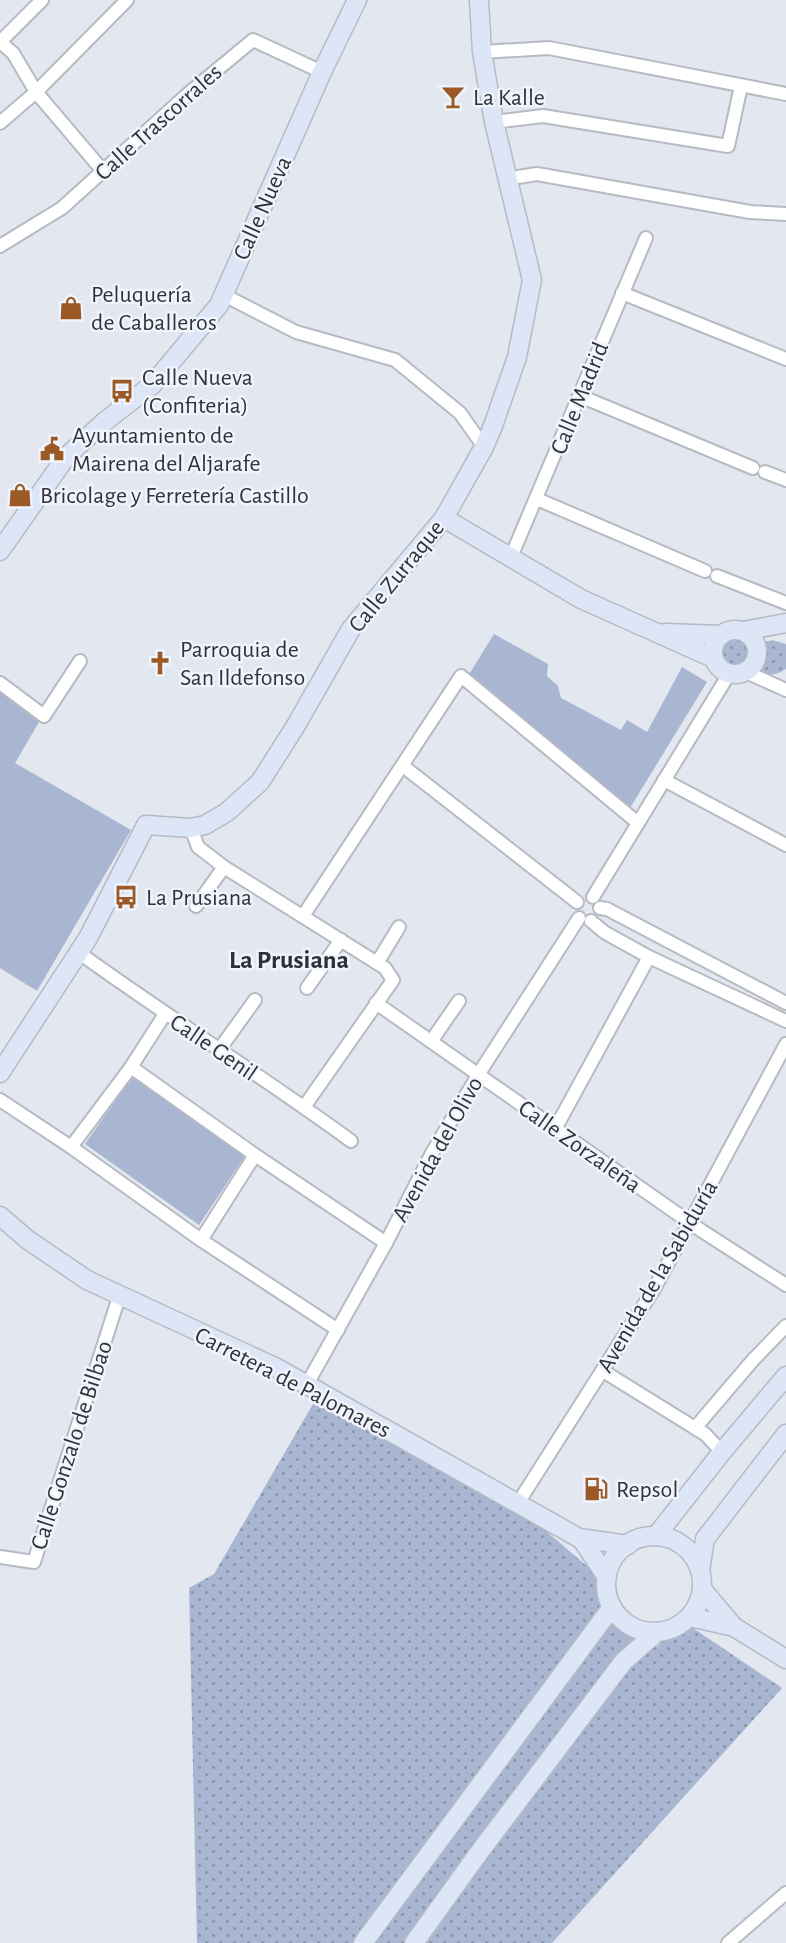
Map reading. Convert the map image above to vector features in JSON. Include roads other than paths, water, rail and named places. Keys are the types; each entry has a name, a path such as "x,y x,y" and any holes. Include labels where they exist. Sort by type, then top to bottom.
{"street":[{"path":"42,0 0,42 13,53 36,92 103,171"},
{"path":"0,122 36,92 127,0"},
{"name":"Calle Nueva","path":"0,551 66,457 104,422 152,385 219,305 322,72 357,0"},
{"path":"479,0 482,52 506,179 537,174 750,212 786,214"},
{"name":"Calle Trascorrales","path":"0,246 62,208 253,40 322,72"},
{"path":"482,52 549,48 786,94"},
{"path":"495,122 543,116 728,146 741,86"},
{"name":"Calle Zurraque","path":"191,828 205,825 226,812 260,782 351,629 444,518 484,447 516,358 532,280 506,179"},
{"name":"Calle Madrid","path":"511,557 646,238"},
{"path":"622,293 786,359"},
{"path":"224,295 296,332 395,359 460,413 484,447"},
{"path":"580,396 786,480"},
{"path":"537,499 786,603"},
{"path":"444,518 581,599 713,658"},
{"path":"748,635 786,623"},
{"path":"651,631 721,635"},
{"path":"784,685 722,671 713,658 712,650 721,635 727,631 786,637"},
{"path":"585,919 599,914 596,903 664,780 738,673 756,661 757,646 748,635"},
{"path":"0,683 44,716 80,661"},
{"path":"303,916 461,676 638,823"},
{"path":"403,766 577,902"},
{"path":"664,780 786,845"},
{"path":"0,1073 88,937 146,825 191,828 198,847 224,867 385,968 393,979 304,1107"},
{"path":"196,906 224,867"},
{"path":"786,1003 587,896 577,902 575,908 604,932 649,957 786,1021"},
{"name":"Avenida del Olivo","path":"306,1386 386,1243 432,1153 478,1075 585,919"},
{"path":"376,963 399,927"},
{"path":"307,988 341,940"},
{"name":"Calle Genil","path":"79,952 351,1141"},
{"path":"555,1129 649,957"},
{"path":"219,1049 255,1000"},
{"path":"432,1040 459,1001"},
{"name":"Calle Zorzaleña","path":"376,1003 691,1223 786,1285"},
{"path":"71,1147 131,1067 165,1014"},
{"name":"Avenida de la Sabiduría","path":"518,1503 654,1289 786,1044"},
{"path":"131,1067 386,1243"},
{"path":"0,1100 201,1240 338,1330"},
{"path":"201,1240 255,1155"},
{"name":"Carretera de Palomares","path":"2,1220 86,1280 277,1368 582,1540 628,1545"},
{"name":"Calle Gonzalo de Bilbao","path":"0,1557 34,1562 119,1297"},
{"path":"695,1428 786,1326"},
{"path":"603,1371 705,1434 722,1452"},
{"path":"656,1536 786,1376"},
{"path":"700,1570 691,1553 675,1541 656,1536 641,1538 628,1545 610,1565 607,1592 612,1607 623,1621 639,1630 656,1632 675,1628 690,1617 700,1599 702,1589 700,1570 705,1539 786,1434"},
{"name":"Carretera de Palomares","path":"582,1540 607,1577"},
{"path":"702,1589 734,1627"},
{"path":"363,1943 612,1607"},
{"path":"690,1617 734,1627 786,1658"},
{"path":"414,1943 623,1662 656,1632"},
{"path":"728,1943 786,1894"}],"place":[{"name":"La Kalle","path":"453,97"},
{"name":"Peluquería de Caballeros","path":"71,308"},
{"name":"Calle Nueva (Confiteria)","path":"122,391"},
{"name":"Ayuntamiento de Mairena del Aljarafe","path":"52,449"},
{"name":"Bricolage y Ferretería Castillo","path":"20,495"},
{"name":"Parroquia de San Ildefonso","path":"160,663"},
{"name":"La Prusiana","path":"126,897"},
{"name":"Repsol","path":"596,1489"}],"district":[{"name":"La Prusiana","path":"289,959"}]}
